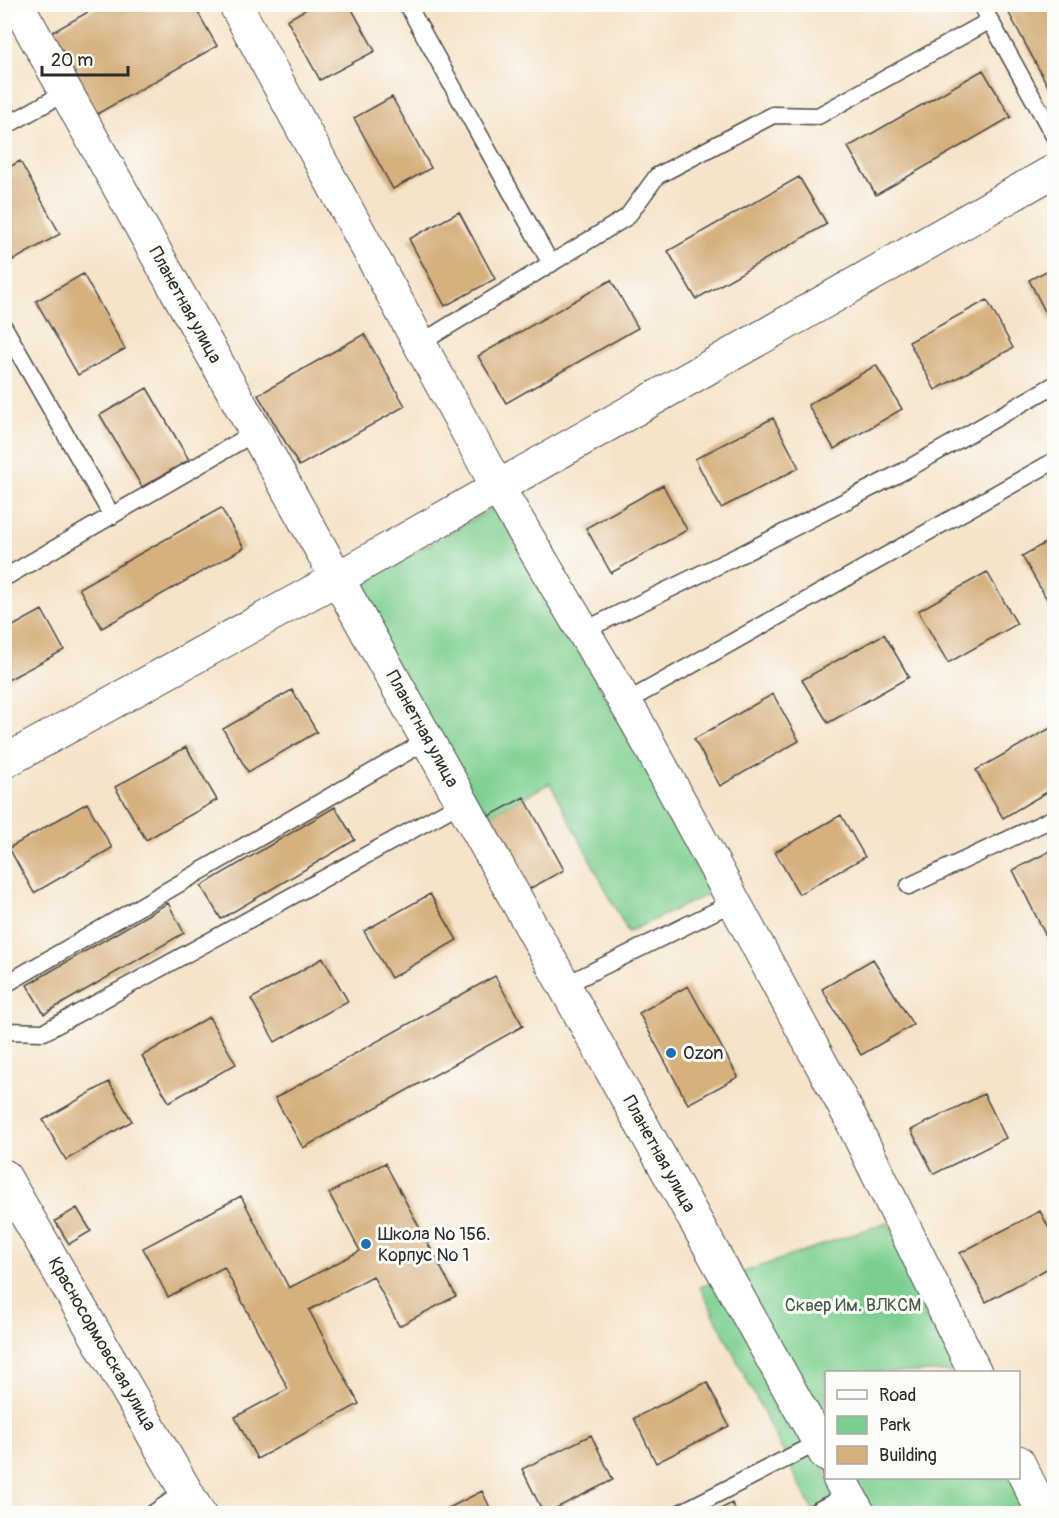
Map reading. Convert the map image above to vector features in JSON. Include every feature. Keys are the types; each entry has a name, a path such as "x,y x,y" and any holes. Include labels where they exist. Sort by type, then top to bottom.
{"street":[{"name":"Планетная улица","path":"17,4 823,1448"},
{"path":"235,4 497,486 626,702 850,1117 975,1371"},
{"path":"4,762 338,578 1054,171"},
{"name":"Красносормовская улица","path":"4,1176 193,1502"},
{"path":"1020,1466 1044,1514"}],"lane":[{"path":"407,4 551,264"},
{"path":"981,4 1054,136"},
{"path":"419,344 627,217 657,176 773,115 818,116 989,21"},
{"path":"4,127 66,93"},
{"path":"4,327 112,516"},
{"path":"583,631 746,552 904,471 1054,385"},
{"path":"4,578 256,432"},
{"path":"626,702 1054,461"},
{"path":"4,985 428,740"},
{"path":"4,1031 44,1032 463,802"},
{"path":"909,886 1054,818"},
{"path":"565,985 734,902"},
{"path":"678,1514 823,1448"},
{"path":"811,1514 849,1495"},
{"path":"152,1514 193,1502"}],"green space":[{"path":"496,506 717,890 628,932 550,783 482,820 354,587"},
{"name":"Сквер Им. ВЛКСМ","path":"888,1222 961,1371 825,1371 825,1479 1013,1479 1030,1513 814,1513 700,1287"}],"building":[{"path":"102,4 193,4 217,46 97,114 51,33"},
{"path":"315,4 349,4 375,51 320,80 287,20"},
{"path":"1004,4 1054,4 1054,88 1050,90"},
{"path":"983,70 1011,117 876,195 848,147"},
{"path":"392,97 431,168 393,189 354,118"},
{"path":"20,161 60,234 14,260 4,242 4,170"},
{"path":"799,177 827,224 696,299 668,251"},
{"path":"459,212 495,279 445,306 409,239"},
{"path":"1054,267 1054,319 1050,321 1029,280"},
{"path":"83,274 125,349 78,375 36,301"},
{"path":"611,280 638,328 506,403 478,356"},
{"path":"987,300 1013,348 935,390 909,342"},
{"path":"364,334 405,406 299,466 258,395"},
{"path":"876,365 902,409 834,449 808,405"},
{"path":"147,388 189,460 142,487 100,415"},
{"path":"773,418 799,468 721,508 695,459"},
{"path":"663,485 687,530 611,573 586,528"},
{"path":"221,508 244,548 102,628 79,588"},
{"path":"1054,538 1054,600 1049,603 1022,556"},
{"path":"987,572 1017,624 948,663 918,611"},
{"path":"42,610 64,650 4,682 4,631"},
{"path":"884,634 909,677 828,723 802,680"},
{"path":"292,690 317,732 248,772 223,729"},
{"path":"773,694 799,741 720,786 694,739"},
{"path":"1054,726 1054,788 1003,818 976,770"},
{"path":"186,747 217,800 146,840 115,787"},
{"path":"524,797 564,870 522,893 482,820"},
{"path":"87,803 112,848 34,893 9,848"},
{"path":"335,807 355,840 221,919 201,886"},
{"path":"841,815 865,857 799,894 775,852"},
{"path":"1054,849 1054,952 1013,870"},
{"path":"430,894 457,940 391,978 364,931"},
{"path":"168,903 184,933 44,1014 27,985"},
{"path":"323,958 348,1001 275,1042 251,999"},
{"path":"873,959 913,1025 861,1055 822,989"},
{"path":"495,976 523,1026 303,1148 275,1098"},
{"path":"688,986 738,1077 688,1104 639,1013"},
{"path":"209,1017 236,1064 169,1102 142,1056"},
{"path":"109,1082 132,1121 66,1160 43,1120"},
{"path":"984,1094 1006,1138 934,1174 911,1130"},
{"path":"385,1163 456,1296 399,1326 373,1276 309,1310 359,1404 257,1459 235,1417 288,1389 224,1267 168,1297 143,1248 241,1196 289,1288 360,1251 329,1193"},
{"path":"77,1208 91,1231 69,1244 55,1221"},
{"path":"1040,1211 1054,1238 1054,1265 986,1302 960,1253"},
{"path":"707,1382 729,1426 656,1463 634,1418"},
{"path":"591,1435 613,1480 544,1514 522,1469"},
{"path":"482,1491 493,1514 437,1514"},
{"path":"732,1503 737,1514 711,1514"}],"place":[{"name":"Ozon","path":"671,1053"},
{"name":"Школа № 156. Корпус № 1","path":"366,1244"}]}
